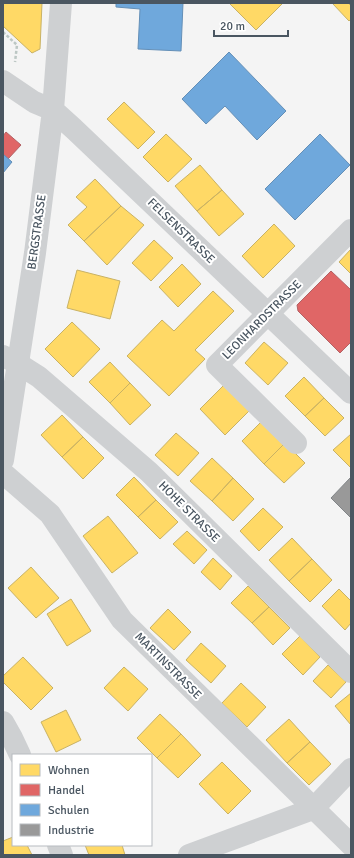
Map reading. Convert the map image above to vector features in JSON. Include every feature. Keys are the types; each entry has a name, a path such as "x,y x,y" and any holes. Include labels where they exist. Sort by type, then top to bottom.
{"street":[{"name":"BERGSTRASSE","path":"3,460 10,360 35,253 53,110 61,3"},
{"name":"FELSENSTRASSE","path":"3,81 34,102 53,110 80,134 351,393"},
{"name":"LEONHARDSTRASSE","path":"296,443 217,365 351,230"},
{"name":"HOHE STRASSE","path":"10,360 39,377 149,472 351,672"},
{"name":"MARTINSTRASSE","path":"3,473 50,514 122,620 351,845"},
{"path":"189,855 313,809 351,769"}],"building: Wohnen":[{"path":"3,3 42,3 40,49 32,53 3,26"},
{"path":"229,3 283,3 256,30"},
{"path":"348,3 351,6 351,19 349,21 333,4"},
{"path":"124,102 155,132 138,149 107,119"},
{"path":"166,134 192,159 168,182 143,157"},
{"path":"200,165 222,190 197,211 175,186"},
{"path":"95,179 121,206 84,241 68,225 87,207 76,197"},
{"path":"222,190 244,214 219,236 197,211"},
{"path":"121,206 144,225 107,265 84,241"},
{"path":"274,224 295,246 263,278 242,256"},
{"path":"154,240 173,258 151,281 132,263"},
{"path":"351,249 351,274 339,262"},
{"path":"182,264 201,284 178,307 159,287"},
{"path":"77,270 120,281 110,319 67,308"},
{"path":"213,291 234,311 195,350 205,359 169,396 127,356 162,320 174,331"},
{"path":"72,322 100,349 73,377 45,349"},
{"path":"264,342 288,363 268,385 245,363"},
{"path":"110,362 130,383 110,403 89,382"},
{"path":"304,377 324,398 305,416 285,396"},
{"path":"130,383 151,405 130,425 110,403"},
{"path":"224,385 250,410 225,435 200,409"},
{"path":"324,398 344,418 325,436 305,416"},
{"path":"62,415 83,437 62,457 41,435"},
{"path":"263,420 285,443 264,464 242,441"},
{"path":"176,433 199,453 178,476 155,455"},
{"path":"351,434 351,468 333,450"},
{"path":"83,437 104,458 83,479 62,457"},
{"path":"285,443 305,463 284,483 264,464"},
{"path":"212,458 233,478 212,501 190,481"},
{"path":"134,477 156,500 138,517 116,495"},
{"path":"233,478 254,499 233,521 212,501"},
{"path":"156,500 178,522 160,539 138,517"},
{"path":"263,508 283,527 259,551 240,531"},
{"path":"108,516 138,553 112,573 83,536"},
{"path":"187,531 207,550 194,564 173,544"},
{"path":"292,538 312,559 289,581 269,560"},
{"path":"213,558 232,576 220,590 201,572"},
{"path":"312,559 332,580 310,602 289,581"},
{"path":"31,567 59,598 36,618 8,588"},
{"path":"248,586 269,607 252,623 231,603"},
{"path":"339,589 351,601 351,623 345,630 322,606"},
{"path":"71,599 91,631 67,646 47,614"},
{"path":"269,607 290,628 273,645 252,623"},
{"path":"168,609 191,632 174,650 150,628"},
{"path":"300,636 320,657 303,675 282,654"},
{"path":"201,643 226,666 211,683 186,660"},
{"path":"23,657 53,688 31,710 3,682 3,676"},
{"path":"328,665 346,682 331,698 313,681"},
{"path":"124,667 148,689 128,711 104,688"},
{"path":"241,683 266,707 247,727 222,703"},
{"path":"351,693 351,725 335,706"},
{"path":"66,710 81,740 56,752 41,722"},
{"path":"160,714 181,734 157,758 137,738"},
{"path":"289,719 310,742 287,763 266,740"},
{"path":"181,734 201,755 178,778 157,758"},
{"path":"310,742 331,764 309,785 287,763"},
{"path":"222,762 251,791 228,814 199,784"},
{"path":"12,837 12,846 28,846 32,855 3,855 3,841"},
{"path":"85,846 122,846 125,855 89,855"}],"building: Handel":[{"path":"6,132 21,145 8,159 3,154 3,136"},
{"path":"331,271 351,290 351,342 340,353 298,311 297,305"}],"building: Schulen":[{"path":"116,3 183,3 181,51 138,49 140,9 116,7"},
{"path":"229,52 286,111 257,140 225,106 206,124 182,99"},
{"path":"320,134 350,165 295,220 265,189"},
{"path":"3,154 12,162 3,173"}],"building: Industrie":[{"path":"351,477 351,518 331,498"}]}
